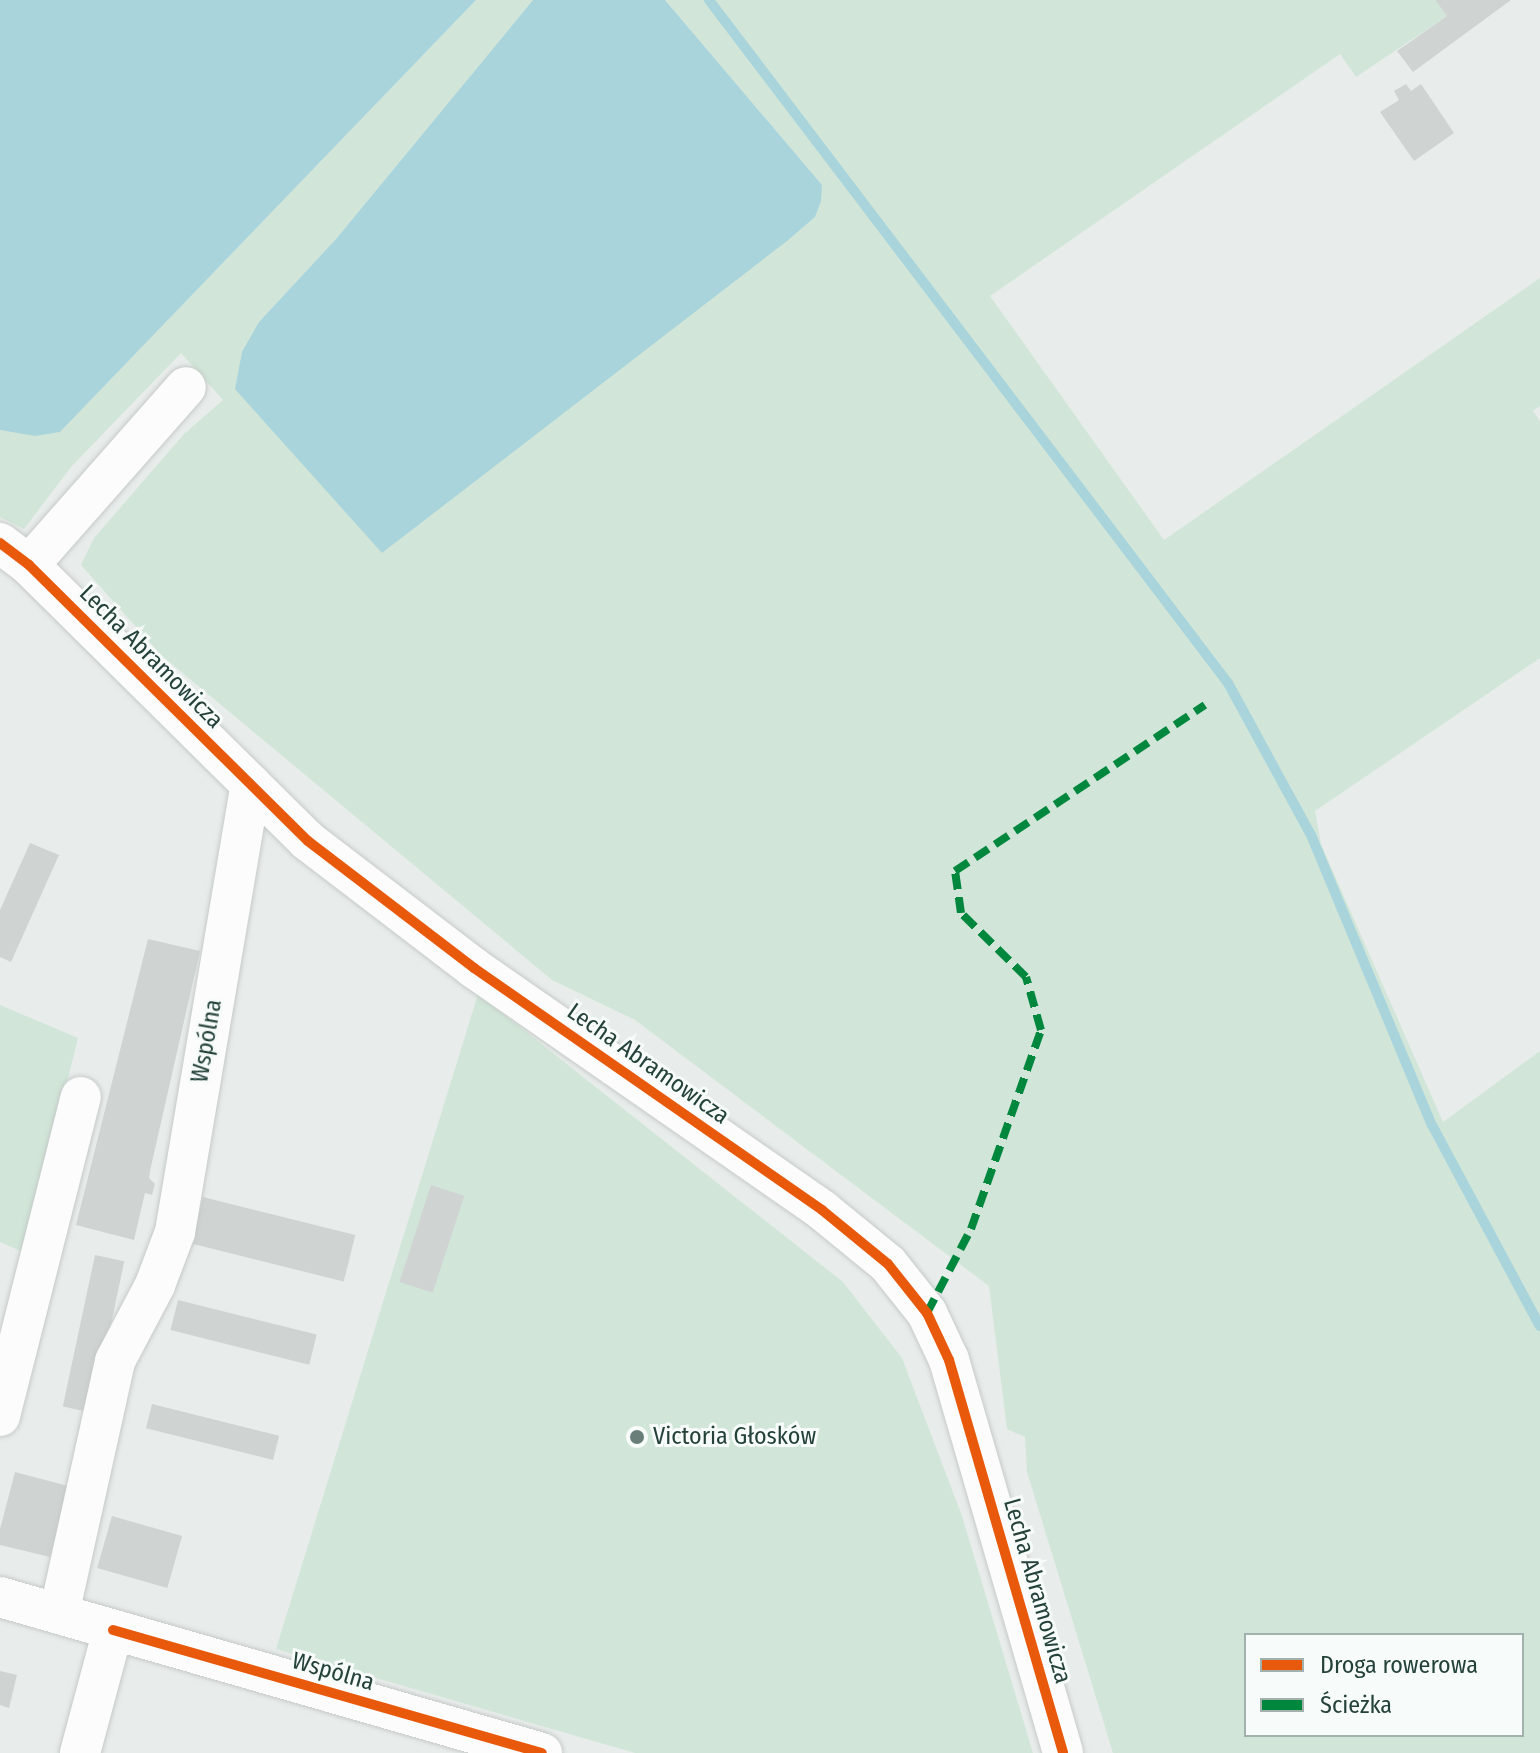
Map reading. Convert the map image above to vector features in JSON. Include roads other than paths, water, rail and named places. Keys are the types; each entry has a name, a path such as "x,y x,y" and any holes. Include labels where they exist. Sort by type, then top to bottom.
{"street":[{"path":"14,554 186,387"},
{"name":"Lecha Abramowicza","path":"14,554 308,841 474,968 822,1210 888,1264 927,1313 949,1360 1063,1753"},
{"name":"Wspólna","path":"59,1614 115,1361 155,1285 178,1220 251,784"},
{"path":"0,1416 81,1097"},
{"name":"Wspólna","path":"0,1597 542,1753"},
{"path":"80,1753 113,1630"}],"water":[{"path":"0,0 476,0 60,432 35,436 0,430"},
{"path":"533,0 665,0 822,185 821,201 815,217 787,241 382,553 235,389 242,352 259,322 336,239"}],"waterway":[{"path":"709,0 1228,683 1311,835 1432,1125 1540,1326"}],"place":[{"name":"Victoria Głosków","path":"637,1437"}]}
